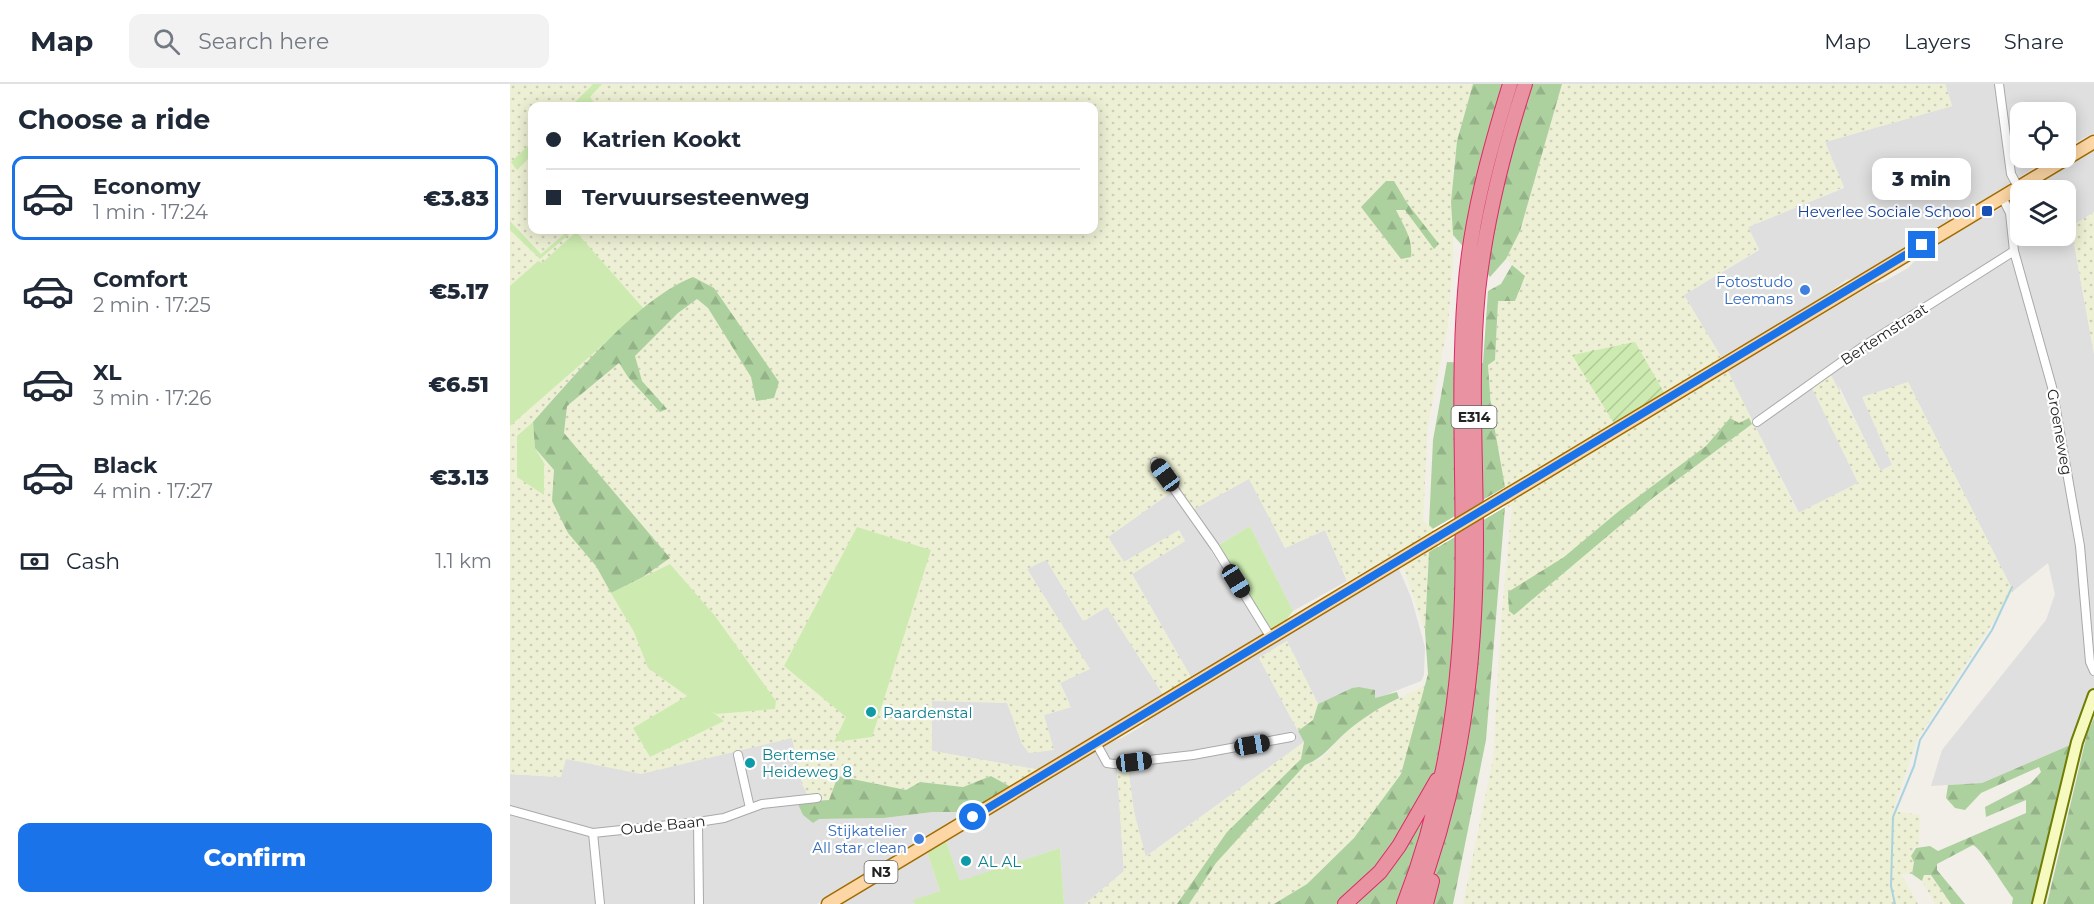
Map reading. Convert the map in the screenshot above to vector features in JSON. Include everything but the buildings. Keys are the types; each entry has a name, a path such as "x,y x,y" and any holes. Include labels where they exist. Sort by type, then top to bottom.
{"highway":[{"name":"E314","path":"1404,904 1442,774 1454,705 1462,596 1460,385 1465,290 1481,189 1510,84"},
{"name":"E314","path":"1415,904 1433,859 1460,755 1472,648 1476,550 1474,383 1478,291 1494,192 1525,84"},
{"path":"1345,904 1380,872 1418,818 1432,787 1442,774"},
{"path":"1426,904 1434,870 1433,859"}],"main road":[{"name":"N3","path":"2030,180 2094,142"},
{"name":"N3","path":"828,904 2010,192"},
{"path":"2038,904 2078,742 2094,695"}],"street":[{"path":"1999,84 2011,174 2014,180"},
{"name":"Groeneweg","path":"2002,197 2010,213 2014,251 2052,387 2080,546 2090,662 2094,671"},
{"name":"Bertemstraat","path":"1757,422 1845,358 2014,251"},
{"path":"1155,462 1215,547 1271,638"},
{"path":"1096,743 1107,763 1114,765 1193,755 1291,737"},
{"path":"738,755 750,808"},
{"name":"Oude Baan","path":"510,810 593,833 724,818 750,808 817,798"},
{"path":"698,822 699,904"},
{"path":"593,833 600,904"}],"shaded area":[{"path":"1945,84 2094,84 2094,133 2076,142 2076,102 2010,102 2010,168 2034,168 2015,180 2010,180 2010,183 1890,259 1861,276 1846,280 1818,301 1721,357 1684,295 1759,250 1748,227 1844,188 1825,142 1952,106"},
{"path":"2010,103 2010,132 2006,104"},
{"path":"2094,148 2094,212 2076,224 2076,180 2042,180 2062,168 2076,168 2076,159"},
{"path":"2010,201 2010,246 2074,246 2094,354 2094,695 2077,742 1982,783 1931,786 1942,750 2046,620 2055,594 2048,563 2013,591 1908,382 1892,465 1880,471 1839,386 1858,483 1799,513 1727,371 1874,284 1883,282 1908,268 1925,250"},
{"path":"1250,478 1285,548 1325,530 1347,581 1293,611 1250,526 1215,547 1211,551 1263,634 1192,679 1132,574 1185,541 1179,531 1124,562 1108,537 1173,491 1187,513"},
{"path":"1046,559 1083,621 1107,607 1164,696 1040,770 932,751 932,700 1008,703 1022,744 1044,715 1071,707 1060,683 1089,669 1027,569"},
{"path":"1398,567 1411,597 1425,647 1424,675 1421,681 1375,699 1352,688 1318,704 1287,641 1259,658 1304,742 1145,857 1134,812 1128,768 1117,768 1124,871 1085,904 1064,904 1060,848 960,882 946,841 1106,743 1122,738 1142,726 1153,715"},
{"path":"792,737 802,783 819,819 884,818 933,812 970,812 817,904 510,904 510,774 560,777 565,759 745,747"},
{"path":"927,852 940,891 914,900 915,904 839,904"}],"green space":[{"path":"510,84 1473,84 1457,141 1453,171 1453,262 1448,325 1428,424 1423,520 1433,529 1438,547 1429,552 1425,631 1398,552 1347,581 1325,530 1285,548 1249,479 1187,513 1173,491 1108,537 1124,562 1179,530 1185,541 1132,574 1192,679 1164,696 1107,607 1084,621 1046,560 1027,569 1090,669 1060,683 1071,707 1044,715 1054,750 1029,753 1022,744 1007,703 932,701 932,751 1040,770 1011,787 991,776 963,787 920,782 906,790 839,776 829,800 810,800 802,784 792,738 641,774 566,759 561,777 510,774"},
{"path":"593,84 602,84 590,97 594,102 575,102"},
{"path":"1473,84 1562,84 1520,231 1506,259 1490,277 1453,235 1451,202 1457,141"},
{"path":"1562,84 1945,84 1952,106 1825,142 1844,187 1748,227 1759,249 1684,295 1721,357 1798,513 1858,483 1812,388 1831,375 1881,471 1892,465 1862,397 1908,382 2013,591 1917,740 1893,811 1920,815 1919,846 1914,848 1911,856 1914,862 1912,874 1901,874 1918,904 1463,904 1493,759 1501,622 1512,506 1505,507 1506,496 1503,491 1505,487 1491,408 1488,365 1495,359 1498,301 1525,276 1506,259 1520,231"},
{"path":"528,146 528,159 517,170 511,162"},
{"path":"1386,181 1394,181 1407,203 1439,244 1434,249 1405,210 1396,210 1411,244 1411,257 1401,259 1361,207"},
{"path":"2094,212 2094,354 2074,246 2076,224"},
{"path":"510,221 541,254 564,234 569,234 540,259 510,230"},
{"path":"574,234 578,234 644,309 510,426 510,286 538,261 542,263"},
{"path":"1512,265 1525,276 1515,301 1498,301 1495,360 1488,365 1491,408 1505,487 1433,529 1429,525 1433,440 1447,362 1483,363 1488,291 1501,284"},
{"path":"693,277 714,288 779,382 774,398 756,401 751,377 708,308 697,299 678,313 635,356 642,381 667,409 660,412 628,377 619,363 567,406 564,433 670,558 643,577 611,593 596,566 568,533 552,501 554,470 535,448 533,422 587,362 629,321 650,303"},
{"path":"1635,342 1665,394 1615,425 1572,355"},
{"path":"1730,418 1739,423 1749,418 1752,424 1654,497 1514,615 1509,611 1508,592 1564,557 1619,511 1706,446"},
{"path":"533,422 535,448 544,463 544,495 517,477 517,436"},
{"path":"1505,507 1486,740 1453,904 1274,904 1307,884 1354,838 1401,774 1428,674 1425,631 1429,552"},
{"path":"1250,526 1293,611 1281,626 1271,629 1217,546"},
{"path":"857,527 931,550 872,737 834,742 846,717 784,666"},
{"path":"670,564 715,616 776,701 775,709 716,714 711,711 724,721 650,757 633,728 687,696 648,668 634,632 611,593"},
{"path":"1287,641 1318,704 1313,720 1298,731 1259,658"},
{"path":"1426,685 1401,774 1354,838 1307,884 1274,904 1189,904 1216,863 1305,765 1321,759 1343,735 1371,712"},
{"path":"1359,687 1375,690 1375,698 1397,692 1399,698 1363,719 1322,756 1305,765 1216,863 1189,904 1177,904 1227,832 1301,759 1304,742 1298,731 1313,720 1318,704"},
{"path":"2094,718 2094,904 2047,904 2087,734"},
{"path":"1304,742 1301,759 1227,832 1177,904 1085,904 1124,871 1117,768 1128,768 1134,812 1146,857"},
{"path":"2077,742 2035,904 2012,904 2013,898 1973,845 1937,864 1937,870 1965,904 1951,904 1931,875 1924,875 1922,881 1912,874 1914,862 1911,856 1916,848 1930,846 1938,851 2026,813 2026,800 1986,817 1985,807 2031,783 2041,772 2039,767 1981,793 1965,810 1955,808 1946,798 1948,785 1982,783"},
{"path":"838,776 906,790 920,782 963,787 991,776 1011,787 970,812 933,812 884,818 819,819 813,823 803,815 797,802 829,800"},
{"path":"946,841 960,881 1060,848 1064,904 915,904 913,900 940,891 927,852"},
{"path":"1924,875 1931,875 1951,904 1935,904 1922,881"}],"pier":[{"path":"1504,488 1505,507 1438,547 1433,529"}],"waterway":[{"path":"1895,904 1891,886 1893,817 1914,766 1920,740 1992,630 2012,587"}],"place":[{"name":"Heverlee Sociale School","path":"1987,211"},
{"name":"Fotostudo Leemans","path":"1805,290"},
{"name":"Paardenstal","path":"871,712"},
{"name":"Bertemse Heideweg 8","path":"750,763"},
{"name":"Stijkatelier All star clean","path":"919,839"},
{"name":"AL AL","path":"966,861"}],"route":[{"path":"973,817 1922,245"}]}
